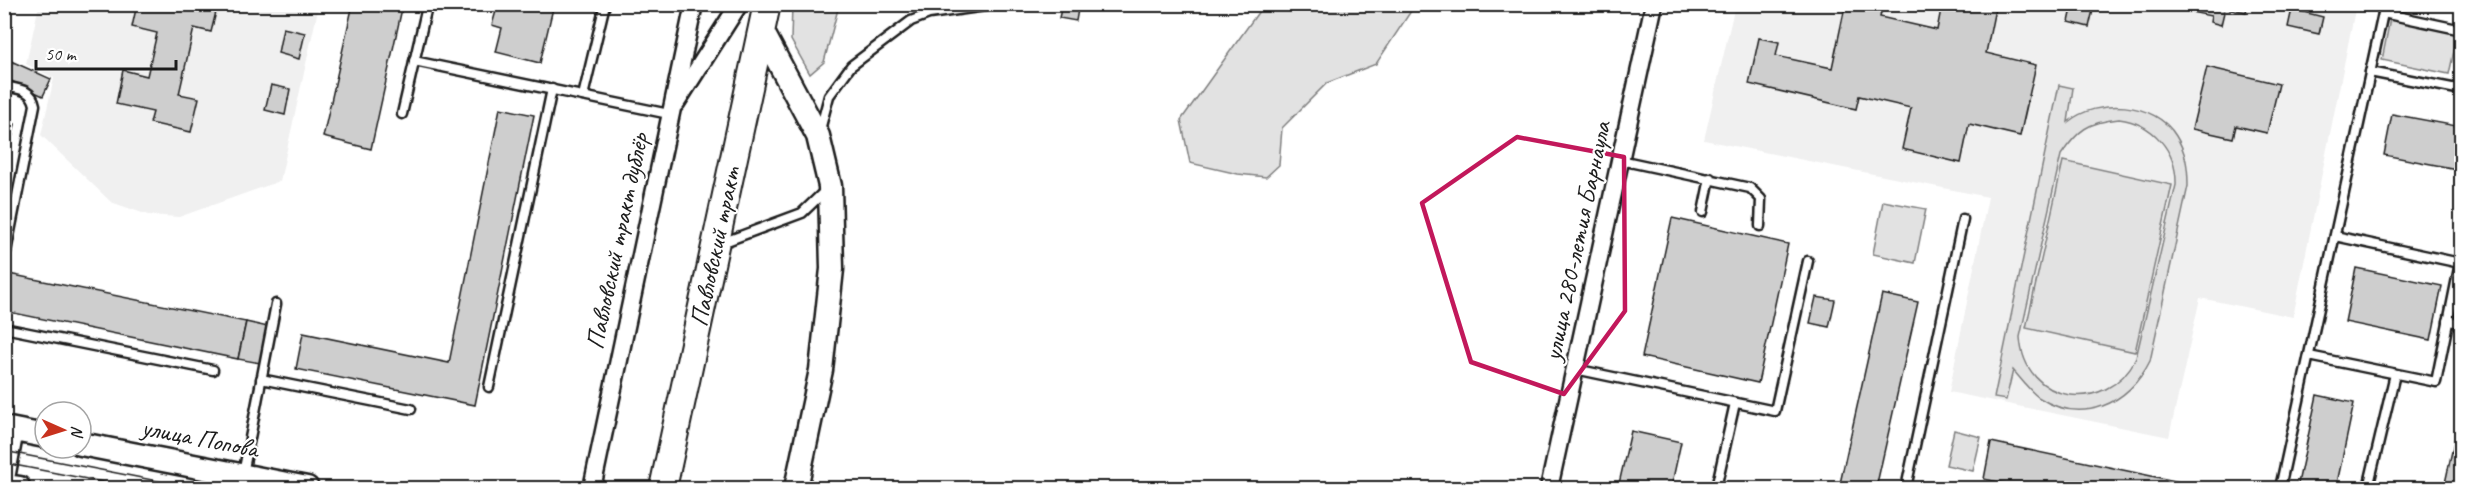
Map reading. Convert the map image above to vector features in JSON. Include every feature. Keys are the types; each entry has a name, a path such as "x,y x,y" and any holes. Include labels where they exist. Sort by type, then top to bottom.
{"main road":[{"name":"Павловский тракт","path":"663,489 767,4"},
{"path":"762,31 818,136 830,186 832,269 821,370 796,489"},
{"path":"4,473 8,429 33,434"},
{"name":"улица Попова","path":"93,446 307,489"},
{"path":"4,486 20,489"}],"street":[{"name":"Павловский тракт дублёр","path":"592,489 693,4"},
{"path":"669,114 739,4"},
{"name":"улица 280-летия Барнаула","path":"1549,489 1654,4"}],"lane":[{"path":"583,96 604,4"},
{"path":"818,136 829,96 851,66 910,21 929,14 1000,4"},
{"path":"2280,489 2384,9 2462,30"},
{"path":"402,114 426,11"},
{"path":"414,61 669,114"},
{"path":"2370,72 2460,90 2462,76"},
{"path":"4,86 28,92 34,97 35,105 6,252"},
{"path":"489,387 552,89"},
{"path":"1620,160 1750,188 1761,200 1760,226"},
{"path":"1703,212 1710,178"},
{"path":"715,245 802,213 830,186"},
{"path":"1906,489 1963,219"},
{"path":"2309,356 2436,382 2460,262 2335,237"},
{"path":"1575,369 1775,411 1808,261"},
{"path":"243,476 276,304"},
{"path":"2448,321 2462,324"},
{"path":"4,328 213,370"},
{"path":"2368,489 2395,374"},
{"path":"261,379 411,409"},
{"path":"1716,489 1735,403"}],"highlighted area":[{"path":"1517,137 1624,157 1625,311 1564,394 1471,362 1422,203"}],"shaded area":[{"path":"1264,4 1415,5 1376,64 1327,83 1282,128 1279,165 1266,177 1238,174 1190,163 1181,120"},
{"path":"39,5 319,5 280,181 179,217 148,215 111,202 41,135 54,78 26,64"},
{"path":"792,5 839,5 824,62 810,74 791,40"},
{"path":"1735,5 2356,5 2293,317 2200,298 2169,437 1949,392 1988,197 1704,140"},
{"path":"2390,19 2458,33 2449,74 2382,60"},
{"path":"2059,85 2073,88 2068,122 2080,114 2109,107 2140,110 2154,116 2167,124 2182,148 2188,172 2188,186 2150,361 2130,389 2103,406 2087,410 2071,410 2055,406 2038,397 2013,370 2006,400 1994,398","holes":["2119,119 2152,132 2160,140 2172,160 2176,185 2136,358 2123,377 2106,389 2088,395 2069,395 2051,389 2036,377 2025,360 2020,337 2061,155 2079,133 2092,125"]},
{"path":"2063,161 2172,185 2135,352 2026,328"},
{"path":"1883,201 1926,209 1915,263 1873,254"},
{"path":"1954,430 1981,437 1973,471 1946,465"}],"building":[{"path":"137,4 218,4 211,32 194,28 179,94 199,98 191,132 150,123 153,112 116,104 123,70 147,76 157,33 132,27"},
{"path":"353,4 403,4 371,149 323,137"},
{"path":"498,4 554,4 540,63 496,52 502,28 492,25"},
{"path":"1062,4 1079,4 1076,21 1059,18"},
{"path":"1838,4 1883,4 1880,17 1937,30 1942,4 1996,4 1986,53 2036,65 2020,136 1969,124 1961,163 1902,149 1911,108 1859,96 1856,109 1749,84 1759,38 1779,42 1776,56 1832,68 1845,7"},
{"path":"2073,4 2094,6 2089,27 2069,22"},
{"path":"2182,4 2248,4 2246,12 2225,8 2221,25 2210,22 2211,16 2181,10"},
{"path":"2292,9 2323,17 2319,34 2288,27"},
{"path":"4,22 11,23 5,50 4,50"},
{"path":"283,28 305,33 299,59 278,53"},
{"path":"4,59 11,61 7,79 4,78"},
{"path":"11,61 51,79 43,96 7,79"},
{"path":"2207,67 2279,84 2267,133 2236,126 2233,138 2192,129"},
{"path":"271,85 290,89 285,115 265,110"},
{"path":"500,108 534,115 475,405 296,369 303,333 449,363"},
{"path":"2392,114 2462,127 2462,170 2384,155"},
{"path":"4,122 15,124 4,175"},
{"path":"1672,218 1788,244 1758,383 1642,357"},
{"path":"2356,268 2442,286 2431,340 2345,322"},
{"path":"4,273 246,322 238,359 4,311"},
{"path":"1882,294 1918,302 1876,488 1839,488"},
{"path":"1816,297 1835,300 1829,327 1810,323"},
{"path":"246,322 268,327 260,363 238,359"},
{"path":"2317,395 2354,403 2336,488 2297,488"},
{"path":"2462,405 2462,488 2444,488"},
{"path":"1631,431 1681,442 1671,488 1618,488"},
{"path":"1991,442 2203,487 2027,488 1984,479"}],"tram line":[{"path":"4,451 193,488"},
{"path":"4,463 134,488"}]}
